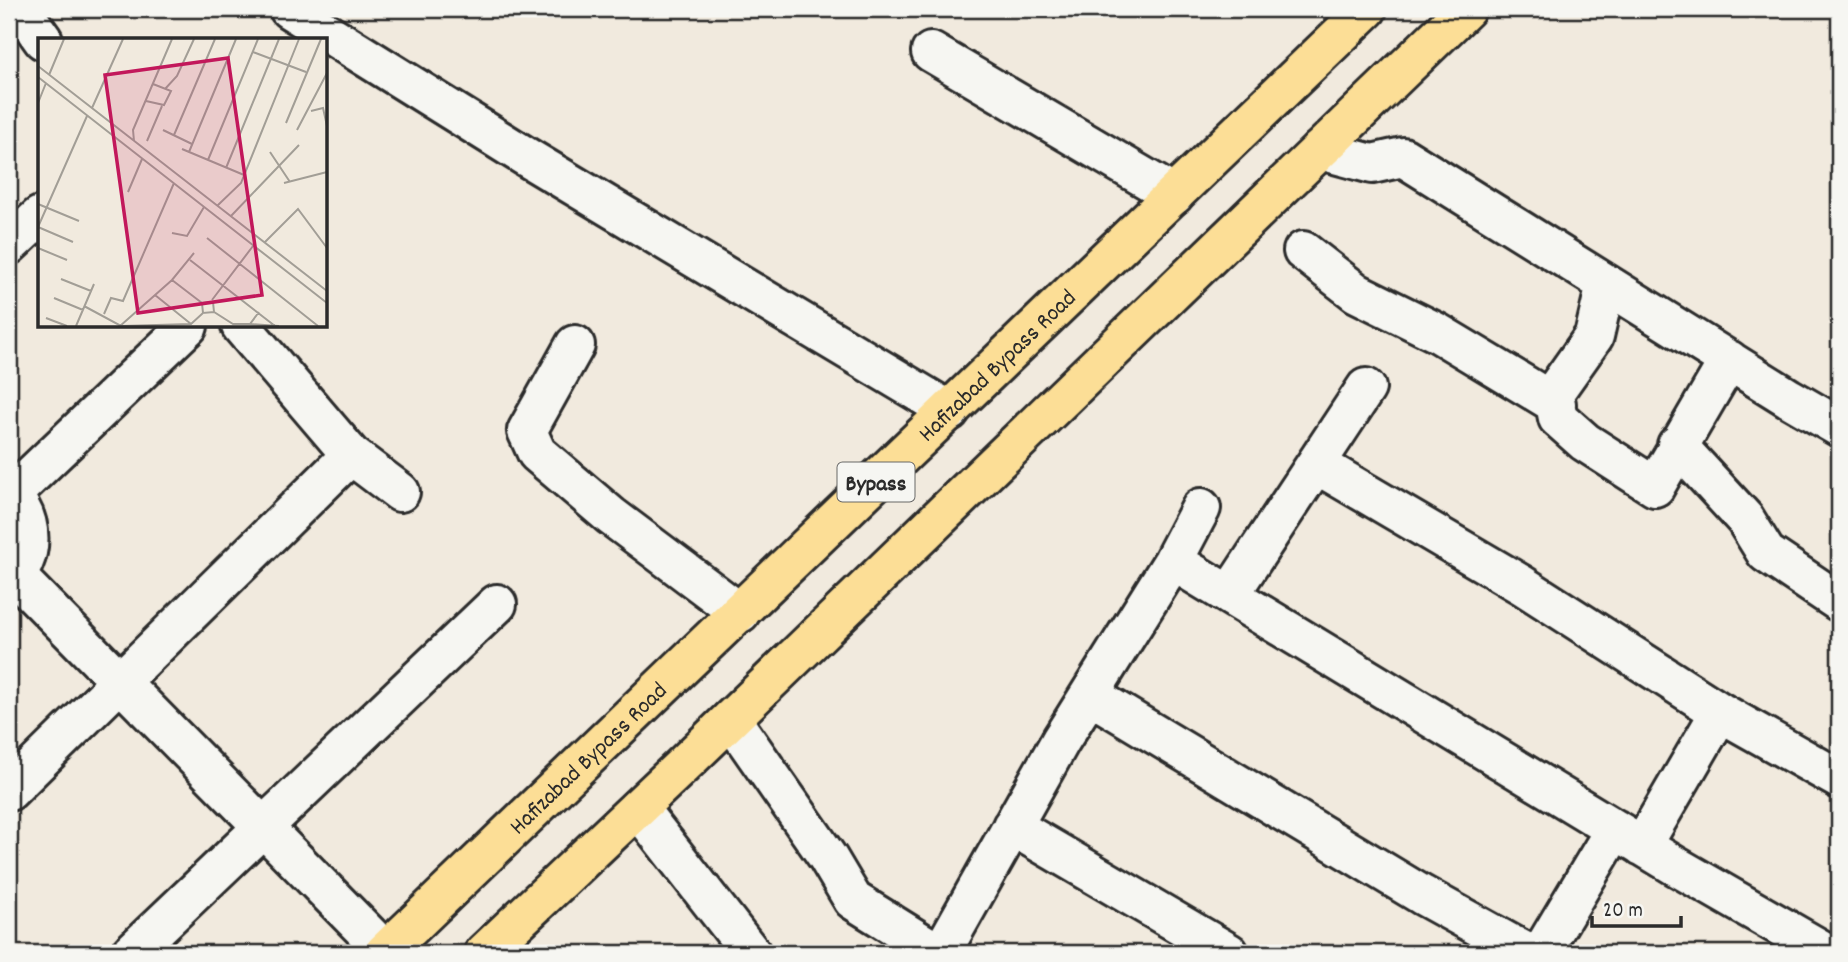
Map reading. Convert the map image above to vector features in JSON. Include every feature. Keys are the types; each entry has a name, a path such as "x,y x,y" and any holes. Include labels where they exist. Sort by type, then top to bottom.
{"highway":[{"name":"Hafizabad Bypass Road","path":"385,952 1367,9"},
{"name":"Bypass","path":"484,953 731,719 1466,9"}],"street":[{"path":"22,9 42,38"},
{"path":"289,9 539,165 950,411"},
{"path":"931,52 1174,195"},
{"path":"1320,150 1373,164 1403,157 1839,427"},
{"path":"9,245 38,218"},
{"path":"1303,251 1357,293 1438,334 1556,404"},
{"path":"1606,284 1594,336 1553,394 1558,418 1585,442 1654,487 1729,360"},
{"path":"187,327 10,494 27,520 29,534 29,549 12,580 120,684 385,952"},
{"path":"242,327 351,455 400,492"},
{"path":"575,345 527,431 537,453 611,516 740,613"},
{"path":"1230,594 1366,388"},
{"path":"1677,445 1745,519 1766,553 1796,576 1839,602"},
{"path":"9,791 351,455"},
{"path":"1316,464 1522,585 1720,712 1839,779"},
{"path":"731,719 828,859 853,900 939,953 1202,508"},
{"path":"1173,561 1629,837 1827,953"},
{"path":"131,953 497,604"},
{"path":"1090,695 1410,888 1527,953"},
{"path":"1541,953 1720,712"},
{"path":"638,808 751,953"},
{"path":"1012,826 1229,953"}]}
